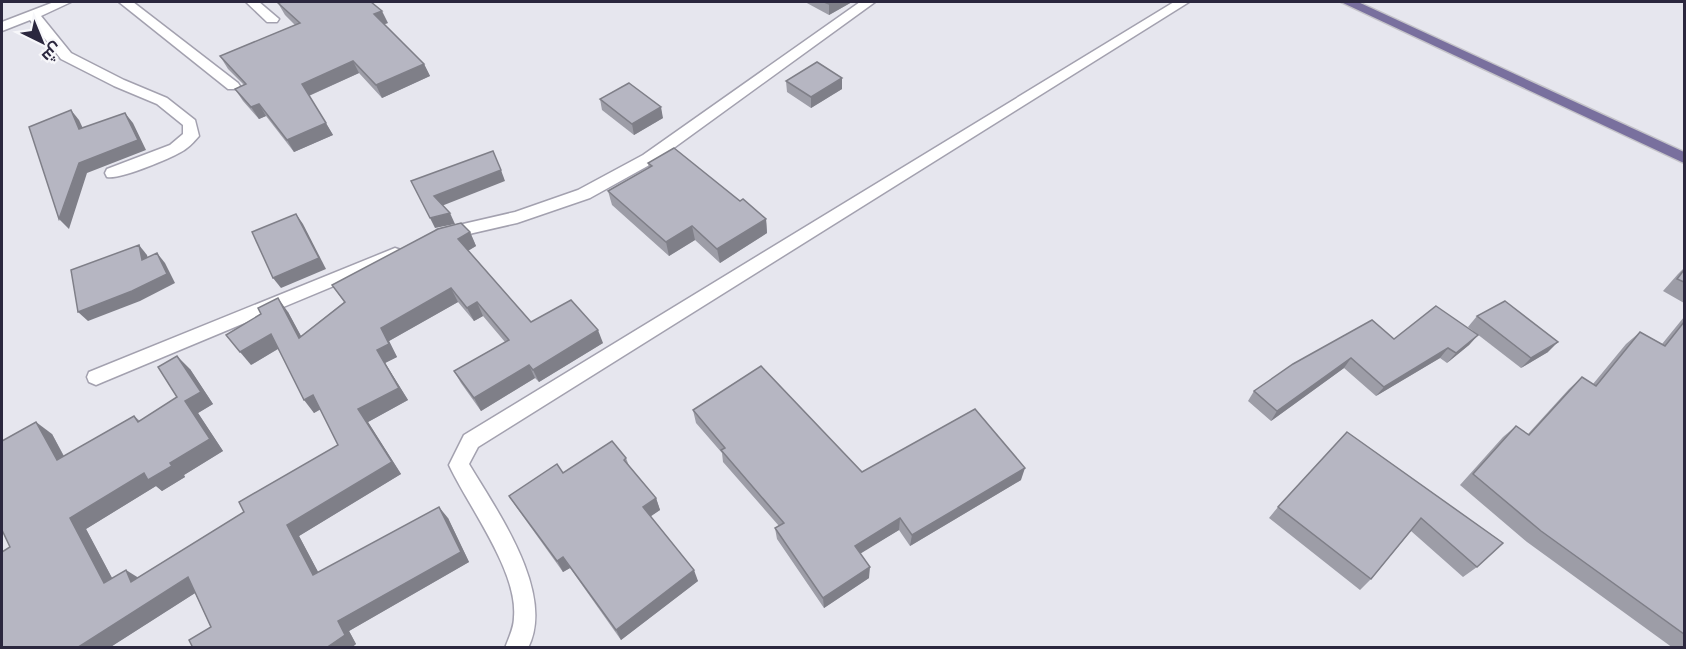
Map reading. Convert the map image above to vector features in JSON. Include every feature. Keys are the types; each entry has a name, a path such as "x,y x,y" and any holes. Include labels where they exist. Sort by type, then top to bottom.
{"main road":[{"path":"1348,2 1684,158"}],"street":[{"path":"2,27 64,2"},
{"path":"125,2 233,86"},
{"path":"252,2 272,19"},
{"path":"429,239 516,217 584,194 648,159 868,2"},
{"path":"516,648 525,629 524,593 510,556 459,465 471,441 1182,2"},
{"path":"33,15 66,57 119,84 162,101 190,123 191,136 175,149 113,173"},
{"path":"96,377 408,248"}],"building":[{"path":"371,2 382,11 374,14 424,64 376,85 353,61 302,84 326,123 287,140 259,104 251,107 235,89 246,84 220,56 300,23 278,3"},
{"path":"817,62 842,78 811,97 786,81"},
{"path":"629,83 661,107 632,124 600,99"},
{"path":"71,110 79,129 125,113 138,140 79,163 59,219 29,127"},
{"path":"674,148 766,219 717,249 692,226 666,242 608,191 652,166 648,163"},
{"path":"493,151 501,170 434,196 450,213 430,218 411,181"},
{"path":"296,214 319,258 273,278 252,232"},
{"path":"461,223 470,232 458,239 531,322 571,300 598,330 533,370 529,365 474,398 454,371 509,340 477,302 467,308 451,288 381,328 389,344 377,350 399,388 358,409 392,462 287,525 313,575 439,507 461,552 338,621 345,635 326,648 193,648 189,640 211,627 188,577 77,648 2,648 2,552 10,547 2,530 2,441 36,422 57,460 134,416 138,422 177,397 158,367 177,356 201,392 185,401 210,439 170,463 172,466 148,480 144,473 70,518 104,583 126,570 131,582 244,512 239,502 338,445 313,395 304,400 271,334 240,352 226,335 261,314 258,308 278,298 299,338 345,302 332,285 438,229"},
{"path":"139,245 142,260 157,253 167,274 132,291 78,312 71,270"},
{"path":"1684,270 1684,282 1677,279"},
{"path":"1505,301 1558,342 1531,358 1477,316"},
{"path":"1436,306 1478,335 1456,353 1448,348 1384,387 1351,358 1277,411 1254,391 1293,364 1372,320 1394,339"},
{"path":"1684,322 1684,634 1541,531 1473,474 1516,426 1529,435 1582,377 1596,386 1640,332 1665,346"},
{"path":"761,366 862,472 975,409 1025,468 912,535 900,518 855,546 870,567 823,598 775,528 784,523 721,450 725,448 693,410"},
{"path":"1347,432 1503,543 1477,567 1421,518 1371,579 1278,507"},
{"path":"612,441 626,458 624,460 656,498 643,507 694,570 616,630 563,557 557,561 509,496 557,464 563,473"}]}
